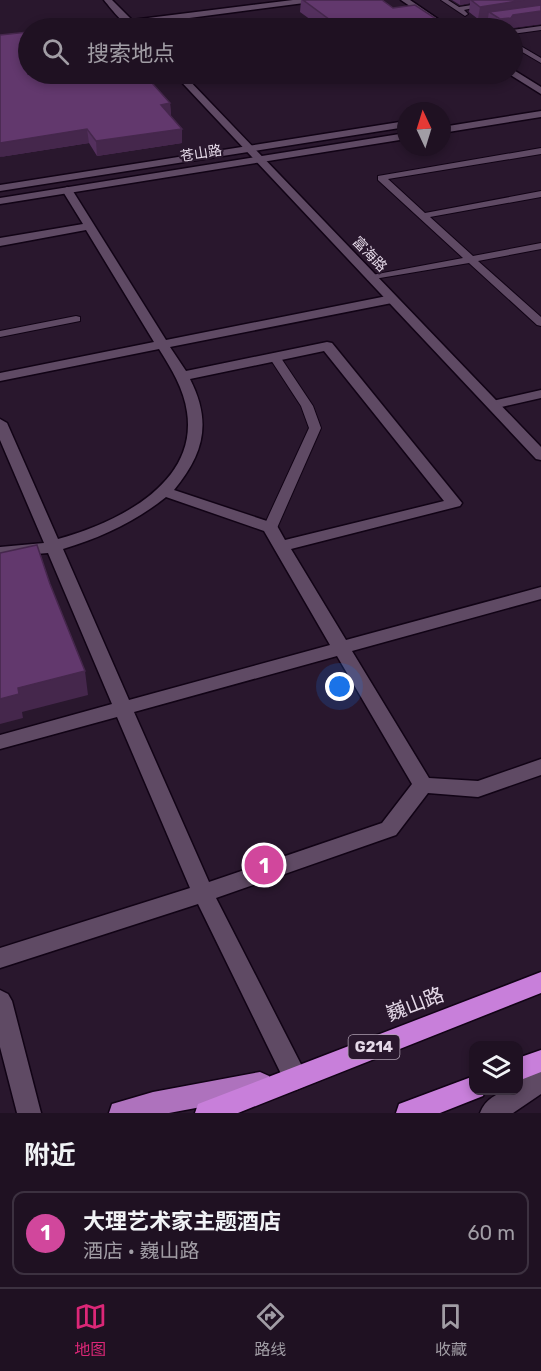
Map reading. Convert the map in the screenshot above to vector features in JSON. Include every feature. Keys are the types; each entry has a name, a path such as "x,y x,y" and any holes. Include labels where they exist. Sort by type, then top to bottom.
{"highway":[{"name":"巍山路","path":"207,1113 541,982"},
{"path":"523,1068 541,1061"},
{"path":"408,1113 469,1090"}],"main road":[{"path":"121,1113 153,1104 296,1078"}],"street":[{"path":"108,0 125,18"},
{"path":"187,18 312,0"},
{"path":"405,0 432,18"},
{"path":"523,79 541,91"},
{"name":"富海路","path":"187,84 541,456"},
{"path":"451,129 541,114"},
{"name":"苍山路","path":"0,188 397,125"},
{"name":"苍山路","path":"0,201 397,137"},
{"path":"0,552 54,547 120,522 166,492 185,466 193,448 196,424 183,376 161,345 67,190"},
{"path":"0,242 90,226"},
{"path":"0,377 392,299"},
{"path":"183,376 327,346 454,503 281,546"},
{"path":"493,405 541,394"},
{"path":"0,423 203,892 296,1078"},
{"path":"166,492 270,528 423,785"},
{"path":"0,742 541,592"},
{"path":"423,785 478,789 541,767"},
{"path":"0,958 389,829 423,785"},
{"path":"0,1001 29,1113"},
{"path":"492,1113 541,1080"}],"lane":[{"path":"447,0 444,0 472,18"},
{"path":"458,9 492,5"},
{"path":"506,18 541,13"},
{"path":"523,31 541,28"},
{"path":"523,49 541,61"},
{"path":"541,151 381,178 541,323"},
{"path":"422,216 541,194"},
{"path":"372,278 541,246"},
{"path":"529,312 541,309"},
{"path":"0,334 76,319"},
{"path":"270,528 315,428 307,406 275,357"}],"building":[{"path":"303,0 382,0 393,8 415,5 435,18 327,18"},
{"path":"471,0 524,0 480,7"},
{"path":"541,5 541,11 513,15 511,18 498,18 489,12"},
{"path":"18,33 18,84 153,84 170,103 161,105 182,129 96,141 87,129 0,143 0,35"},
{"path":"37,545 85,671 18,688 19,694 0,699 0,553"}],"place":[{"name":"大理艺术家主题酒店","path":"264,865"}]}
